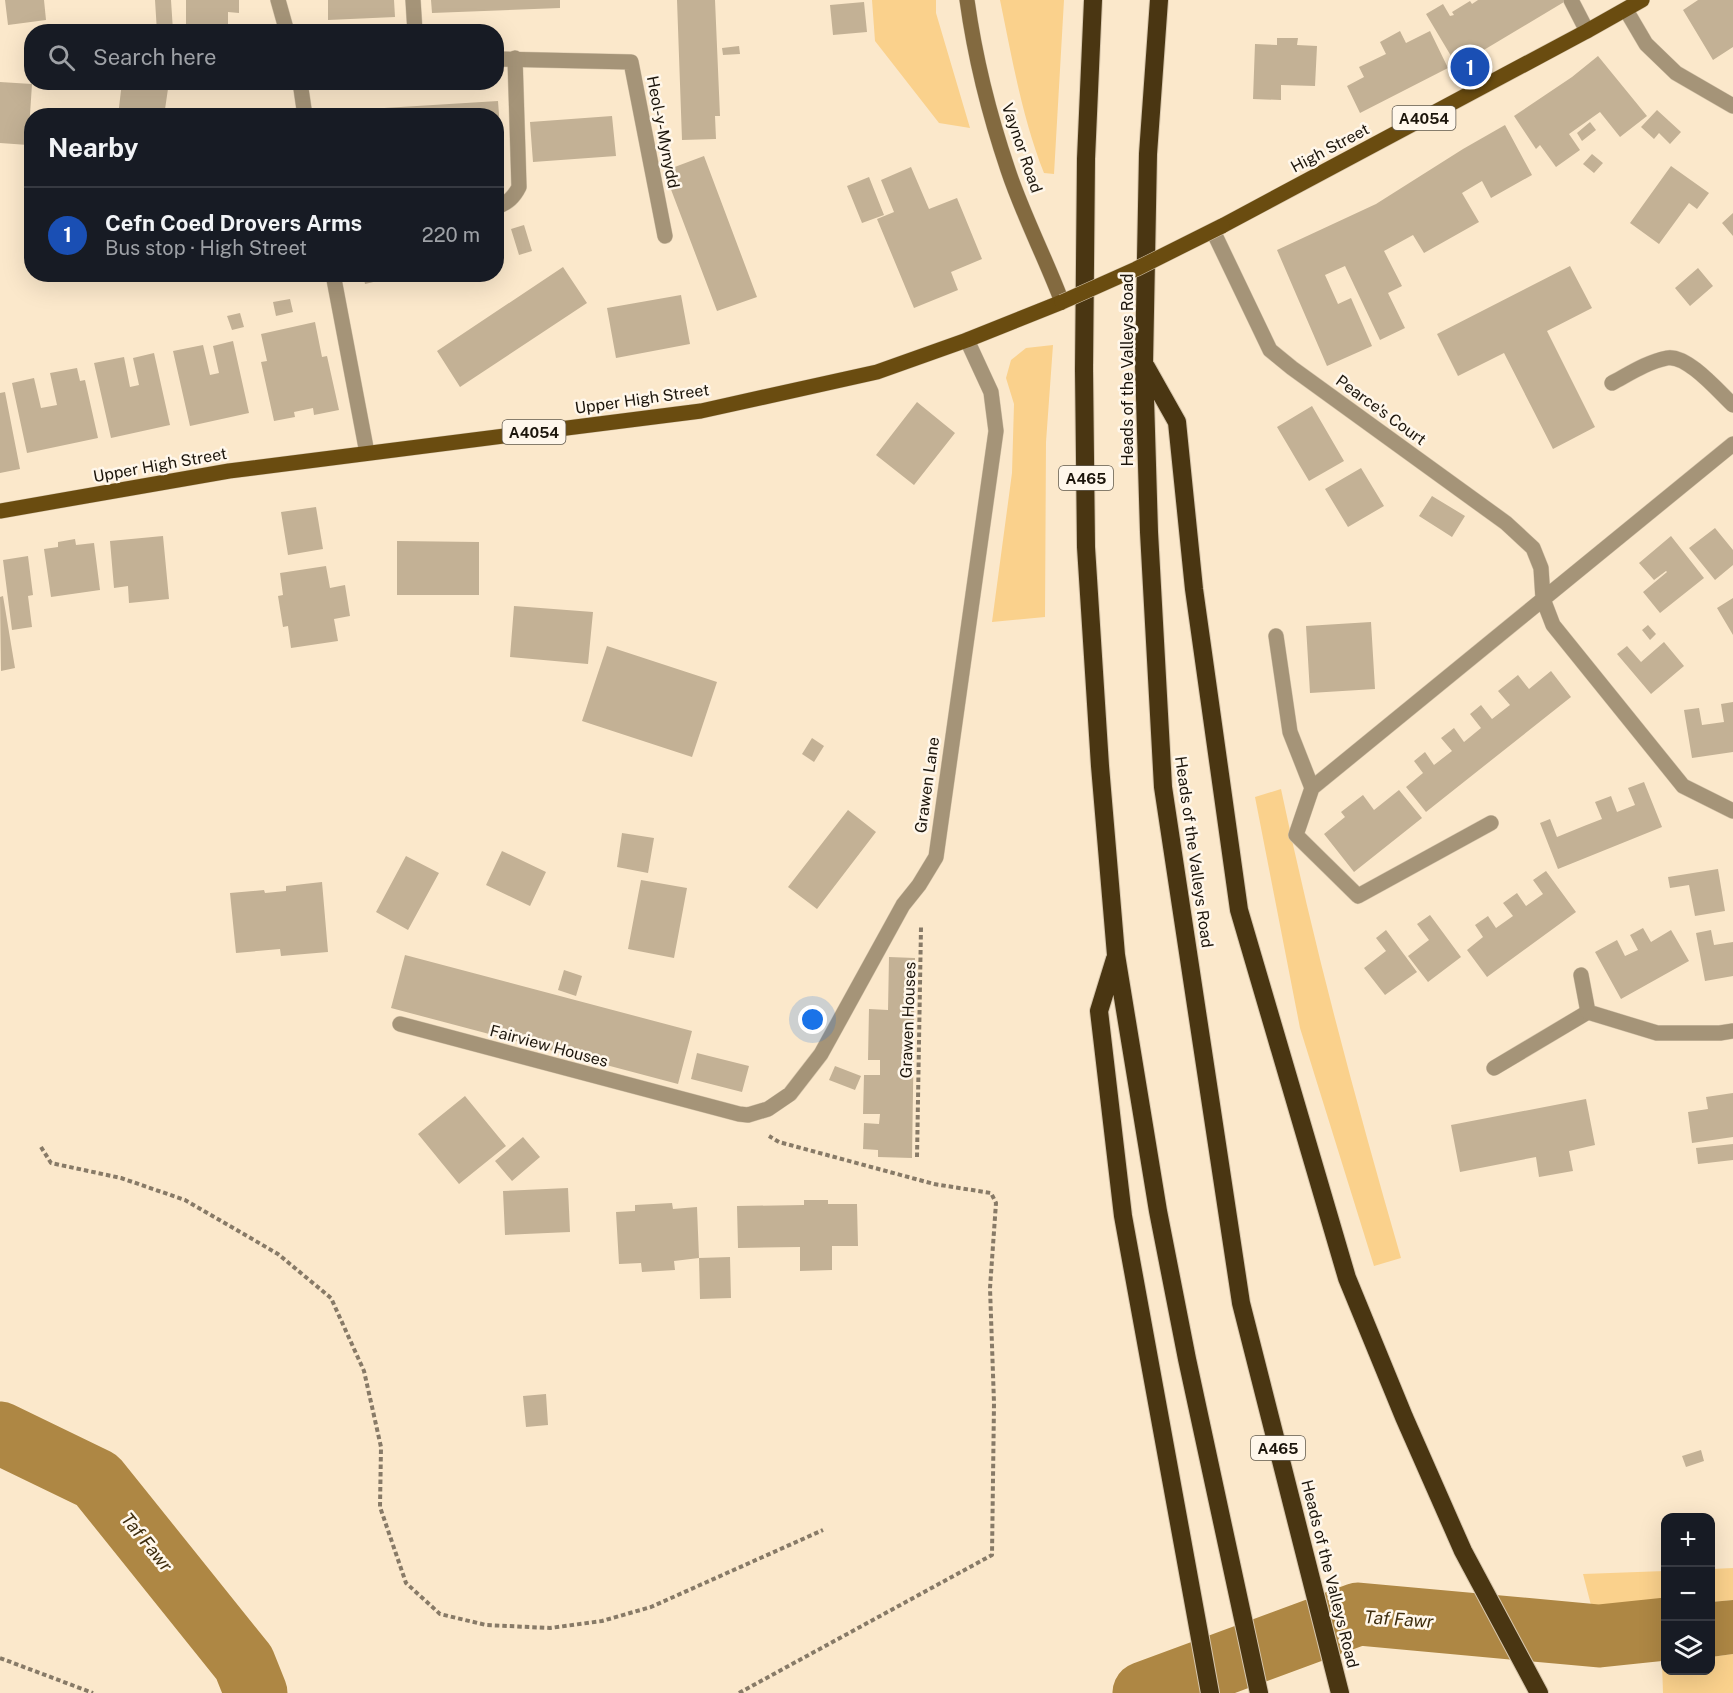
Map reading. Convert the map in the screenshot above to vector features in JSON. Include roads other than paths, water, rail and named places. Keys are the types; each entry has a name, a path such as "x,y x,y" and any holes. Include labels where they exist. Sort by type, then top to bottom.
{"highway":[{"name":"A465","path":"1094,0 1086,159 1084,369 1086,547 1100,766 1116,955 1158,1211 1189,1371 1259,1693"},
{"name":"Heads of the Valleys Road","path":"1159,0 1148,154 1144,364 1149,532 1163,788 1241,1303 1340,1693"},
{"path":"1144,364 1177,422 1194,590 1239,910 1347,1278 1404,1417 1463,1551 1539,1693"},
{"path":"1116,955 1099,1011 1123,1216 1210,1693"}],"main road":[{"name":"High Street","path":"1058,298 1217,229 1642,0"},
{"name":"Upper High Street","path":"0,512 229,471 701,411 877,372 967,340 1058,298"}],"street":[{"path":"278,0 285,24"},
{"path":"412,0 414,24"},
{"name":"Vaynor Road","path":"967,0 974,48 988,106 1008,171 1058,298"},
{"path":"1571,0 1587,31"},
{"path":"1626,10 1646,44 1676,73 1733,106"},
{"path":"504,204 515,195 519,187 515,58"},
{"name":"Heol-y-Mynydd","path":"504,59 631,62 665,236"},
{"path":"301,90 304,108"},
{"name":"Pearce's Court","path":"1217,229 1223,252 1270,350 1292,369 1506,523 1533,548 1541,568 1544,598 1553,625 1683,786 1733,811"},
{"path":"334,282 366,453"},
{"name":"Grawen Lane","path":"688,1101 748,1115 768,1109 790,1094 821,1054 903,905 919,885 936,857 996,431 991,392 967,340"},
{"path":"1612,383 1648,364 1669,357 1688,364 1733,405"},
{"path":"1491,823 1358,896 1296,835 1312,788 1733,444"},
{"path":"1276,636 1290,732 1312,788"},
{"path":"1581,975 1588,1012"},
{"path":"1494,1068 1588,1012 1657,1033 1733,1031"},
{"name":"Fairview Houses","path":"400,1024 688,1101"}],"waterway":[{"name":"Taf Fawr","path":"0,1433 97,1480 244,1663 256,1693"},
{"name":"Taf Fawr","path":"1144,1693 1358,1614 1599,1636 1661,1630"}],"place":[{"name":"Cefn Coed Drovers Arms","path":"1470,67"}]}
